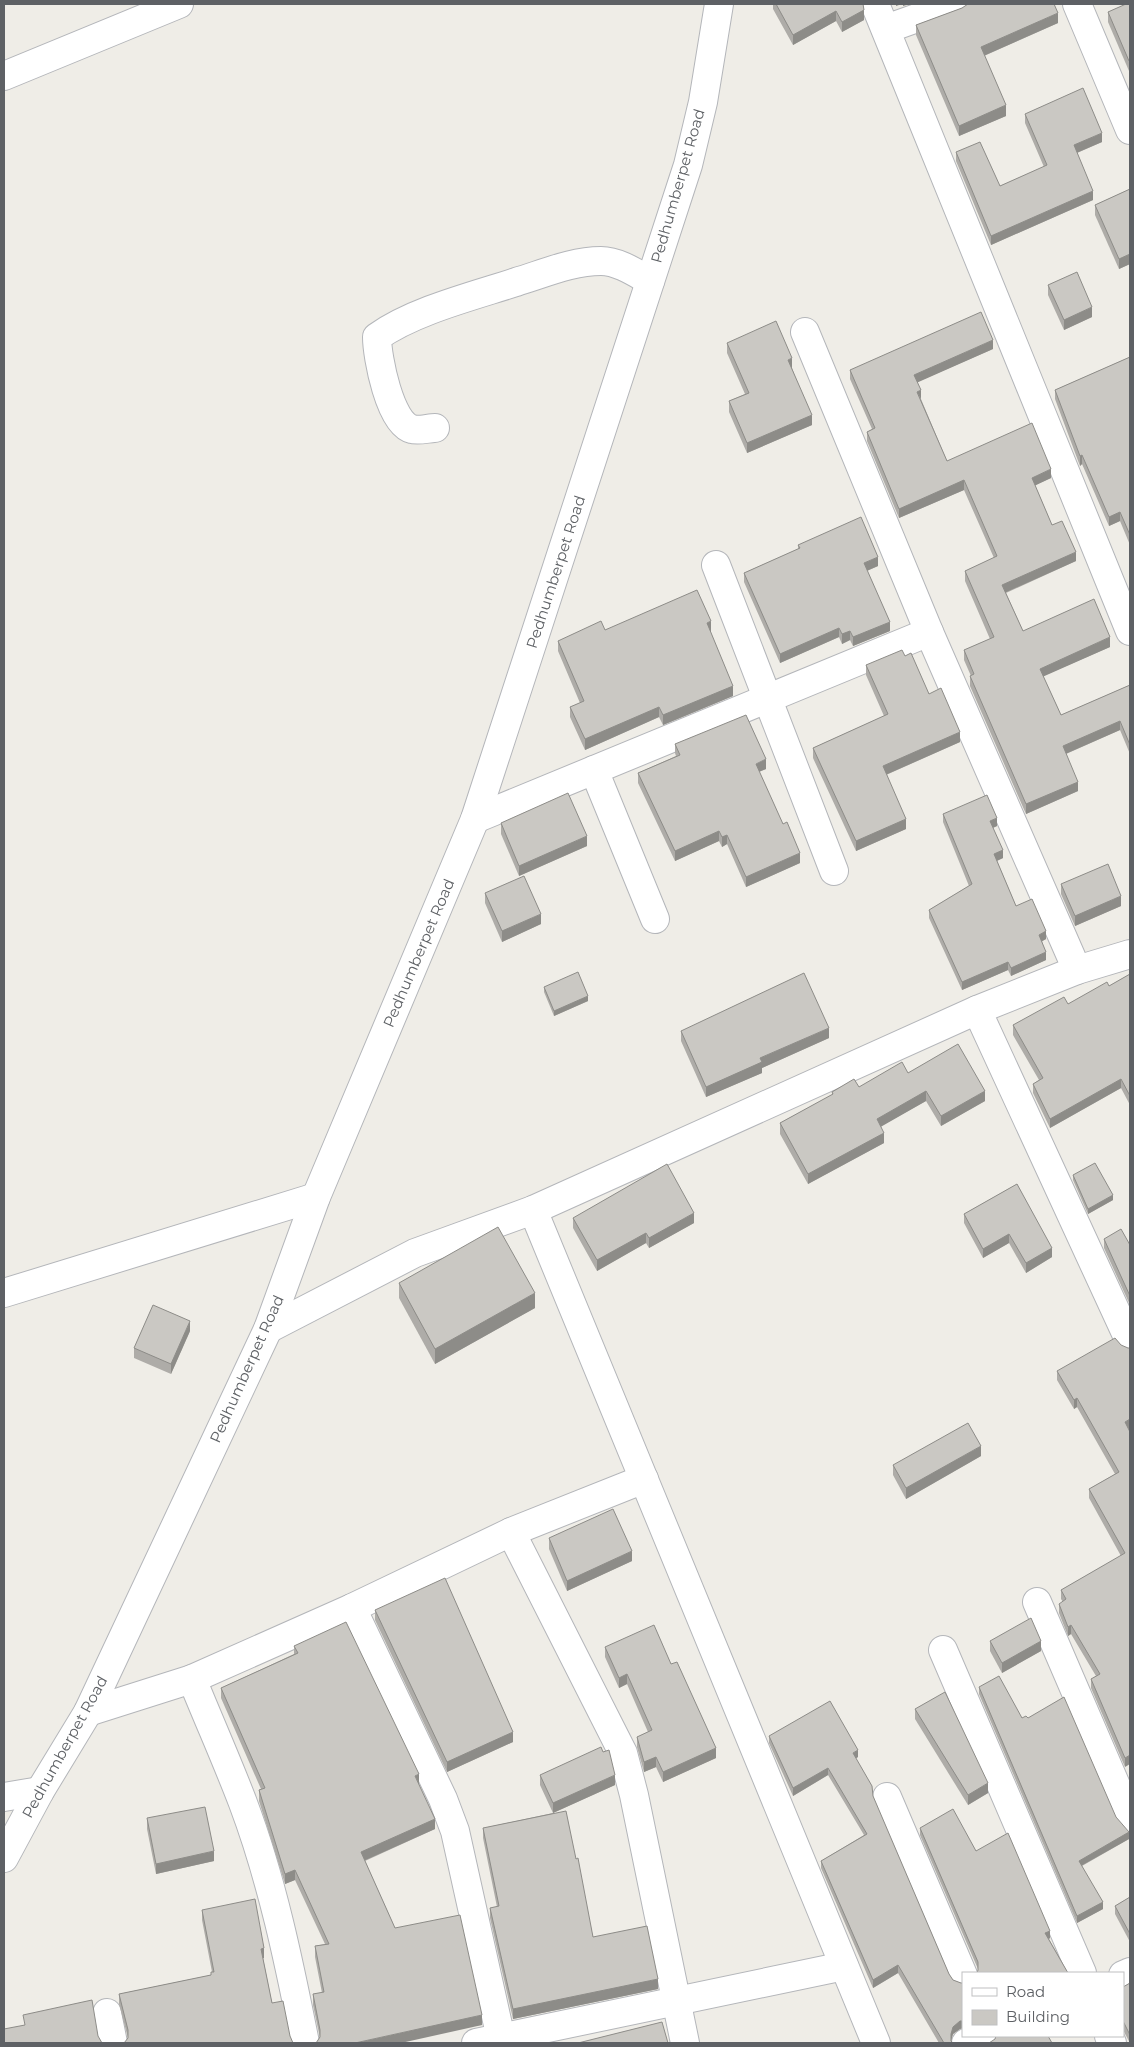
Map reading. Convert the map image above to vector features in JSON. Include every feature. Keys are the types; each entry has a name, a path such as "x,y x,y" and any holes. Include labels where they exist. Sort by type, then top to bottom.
{"street":[{"name":"Pedhumberpet Road","path":"4,1858 40,1791 88,1712 268,1329 316,1197 475,819 688,165 703,102 719,4"},
{"path":"875,4 1130,631"},
{"path":"886,29 956,4"},
{"path":"1076,4 1130,130"},
{"path":"4,76 171,5"},
{"path":"435,428 412,429 400,422 392,405 377,349 377,337 390,327 462,300 572,264 603,261 629,269 650,281"},
{"path":"806,332 929,632 1078,970"},
{"path":"716,565 834,870"},
{"path":"475,819 929,632"},
{"path":"594,770 655,919"},
{"path":"268,1329 415,1253 533,1210 977,1010 1078,970 1130,954"},
{"path":"977,1010 1130,1342"},
{"path":"4,1293 316,1197"},
{"path":"533,1210 876,2043"},
{"path":"88,1712 192,1680 352,1608 511,1532 644,1479"},
{"path":"511,1532 623,1753 634,1795 684,2043"},
{"path":"1037,1602 1130,1818"},
{"path":"352,1608 443,1799 456,1832 493,2041 844,1966"},
{"path":"943,1650 1082,1972"},
{"path":"192,1680 243,1804 272,1897 292,1976 305,2043"},
{"path":"4,1796 40,1791"},
{"path":"887,1797 962,1973"},
{"path":"107,2013 113,2043"},
{"path":"966,2043 981,2037"}],"building":[{"path":"776,4 863,4 864,10 842,22 836,11 793,35"},
{"path":"968,4 1054,4 1058,13 981,47 1006,105 959,126 916,25"},
{"path":"1130,4 1130,61 1108,12"},
{"path":"1083,88 1102,133 1074,145 1093,191 991,236 956,152 980,142 1000,186 1047,165 1025,114"},
{"path":"1130,189 1130,254 1119,259 1095,205"},
{"path":"1077,272 1092,307 1064,320 1048,285"},
{"path":"981,312 993,340 914,375 921,390 917,392 947,461 1032,423 1051,469 1032,478 1052,525 1062,521 1076,552 1002,585 1023,631 1094,599 1110,637 1040,669 1061,715 1130,685 1130,745 1120,721 1063,746 1078,782 1026,804 970,676 974,674 964,650 994,637 965,571 997,556 964,480 899,509 867,432 875,428 850,370"},
{"path":"776,321 792,358 788,360 812,415 747,443 729,401 749,393 727,343"},
{"path":"1130,357 1130,535 1120,512 1109,517 1082,455 1080,456 1055,390"},
{"path":"861,517 878,557 864,563 890,622 853,637 850,631 842,634 839,628 780,654 744,573 800,548 798,545"},
{"path":"697,590 711,621 707,623 733,686 663,715 659,707 585,739 570,707 584,701 558,641 601,621 605,630"},
{"path":"902,650 905,656 911,653 929,694 941,688 960,732 883,766 906,819 856,841 813,748 888,714 866,665"},
{"path":"746,715 766,759 756,764 783,824 787,822 800,853 746,877 727,835 722,837 719,831 675,851 638,773 680,755 675,744"},
{"path":"568,793 587,836 519,866 501,823"},
{"path":"987,795 997,818 990,821 1003,850 994,854 1016,906 1032,899 1046,931 1039,935 1046,952 1011,968 1008,962 962,982 929,910 972,884 943,814"},
{"path":"1108,864 1121,896 1075,916 1061,884"},
{"path":"524,876 541,914 502,931 485,893"},
{"path":"578,972 588,996 554,1011 544,987"},
{"path":"804,973 829,1028 760,1058 762,1062 706,1087 681,1031"},
{"path":"1130,974 1130,1096 1121,1079 1050,1119 1033,1084 1043,1078 1013,1025 1064,997 1068,1004 1107,982 1109,986"},
{"path":"958,1044 985,1091 941,1116 926,1091 877,1119 884,1133 808,1174 780,1123 833,1094 832,1092 854,1079 859,1087 902,1062 908,1073"},
{"path":"1095,1163 1113,1195 1088,1209 1073,1175"},
{"path":"667,1164 694,1213 649,1238 646,1233 597,1260 573,1218"},
{"path":"1017,1184 1052,1248 1026,1263 1009,1234 983,1249 964,1214"},
{"path":"498,1227 535,1293 435,1349 399,1283"},
{"path":"1121,1229 1130,1245 1130,1296 1104,1239"},
{"path":"153,1305 190,1321 171,1364 134,1348"},
{"path":"1115,1338 1121,1345 1130,1348 1130,1419 1125,1422 1130,1432 1130,1755 1125,1758 1091,1679 1100,1674 1071,1625 1068,1627 1059,1604 1066,1599 1061,1590 1125,1553 1089,1489 1119,1472 1077,1398 1074,1400 1057,1371"},
{"path":"968,1423 981,1446 906,1488 893,1465"},
{"path":"613,1509 632,1551 567,1581 549,1538"},
{"path":"445,1578 513,1732 447,1762 375,1610"},
{"path":"1031,1618 1041,1641 1002,1663 990,1641"},
{"path":"346,1622 419,1774 415,1776 435,1819 361,1852 395,1928 460,1915 482,2015 355,2043 316,2043 320,2037 320,2030 313,1994 324,1992 315,1946 329,1944 295,1870 285,1874 259,1790 265,1788 221,1688 298,1653 294,1646"},
{"path":"654,1625 671,1664 677,1662 716,1748 663,1772 656,1757 644,1762 637,1737 652,1730 627,1674 619,1678 605,1647"},
{"path":"999,1676 1022,1718 1026,1716 1028,1718 1064,1697 1116,1817 1129,1832 1079,1861 1103,1902 1077,1916 979,1687"},
{"path":"945,1692 988,1783 968,1795 915,1709"},
{"path":"830,1701 858,1750 853,1753 872,1786 873,1796 949,1974 953,1980 962,1983 962,2021 953,2027 951,2041 953,2043 944,2043 898,1965 873,1980 821,1861 867,1834 828,1768 793,1788 769,1736"},
{"path":"601,1747 603,1752 609,1750 615,1775 553,1803 540,1775"},
{"path":"205,1807 214,1851 156,1864 147,1818"},
{"path":"953,1809 976,1851 1008,1833 1050,1931 1045,1933 1067,1972 977,1972 978,1962 920,1828"},
{"path":"566,1811 576,1859 578,1858 593,1937 647,1926 658,1979 513,2009 490,1908 499,1906 483,1828"},
{"path":"1130,1897 1130,1934 1115,1906"},
{"path":"255,1899 264,1948 261,1949 272,2003 283,2001 293,2043 124,2043 128,2038 128,2030 119,1994 211,1975 211,1972 214,1972 202,1910"},
{"path":"1130,1983 1130,2035 1124,2023 1124,1986"},
{"path":"92,2000 98,2036 102,2043 4,2043 4,2029 25,2025 23,2015"},
{"path":"662,2022 668,2043 578,2043"},
{"path":"996,2037 1049,2037 1052,2043 989,2043"}]}
